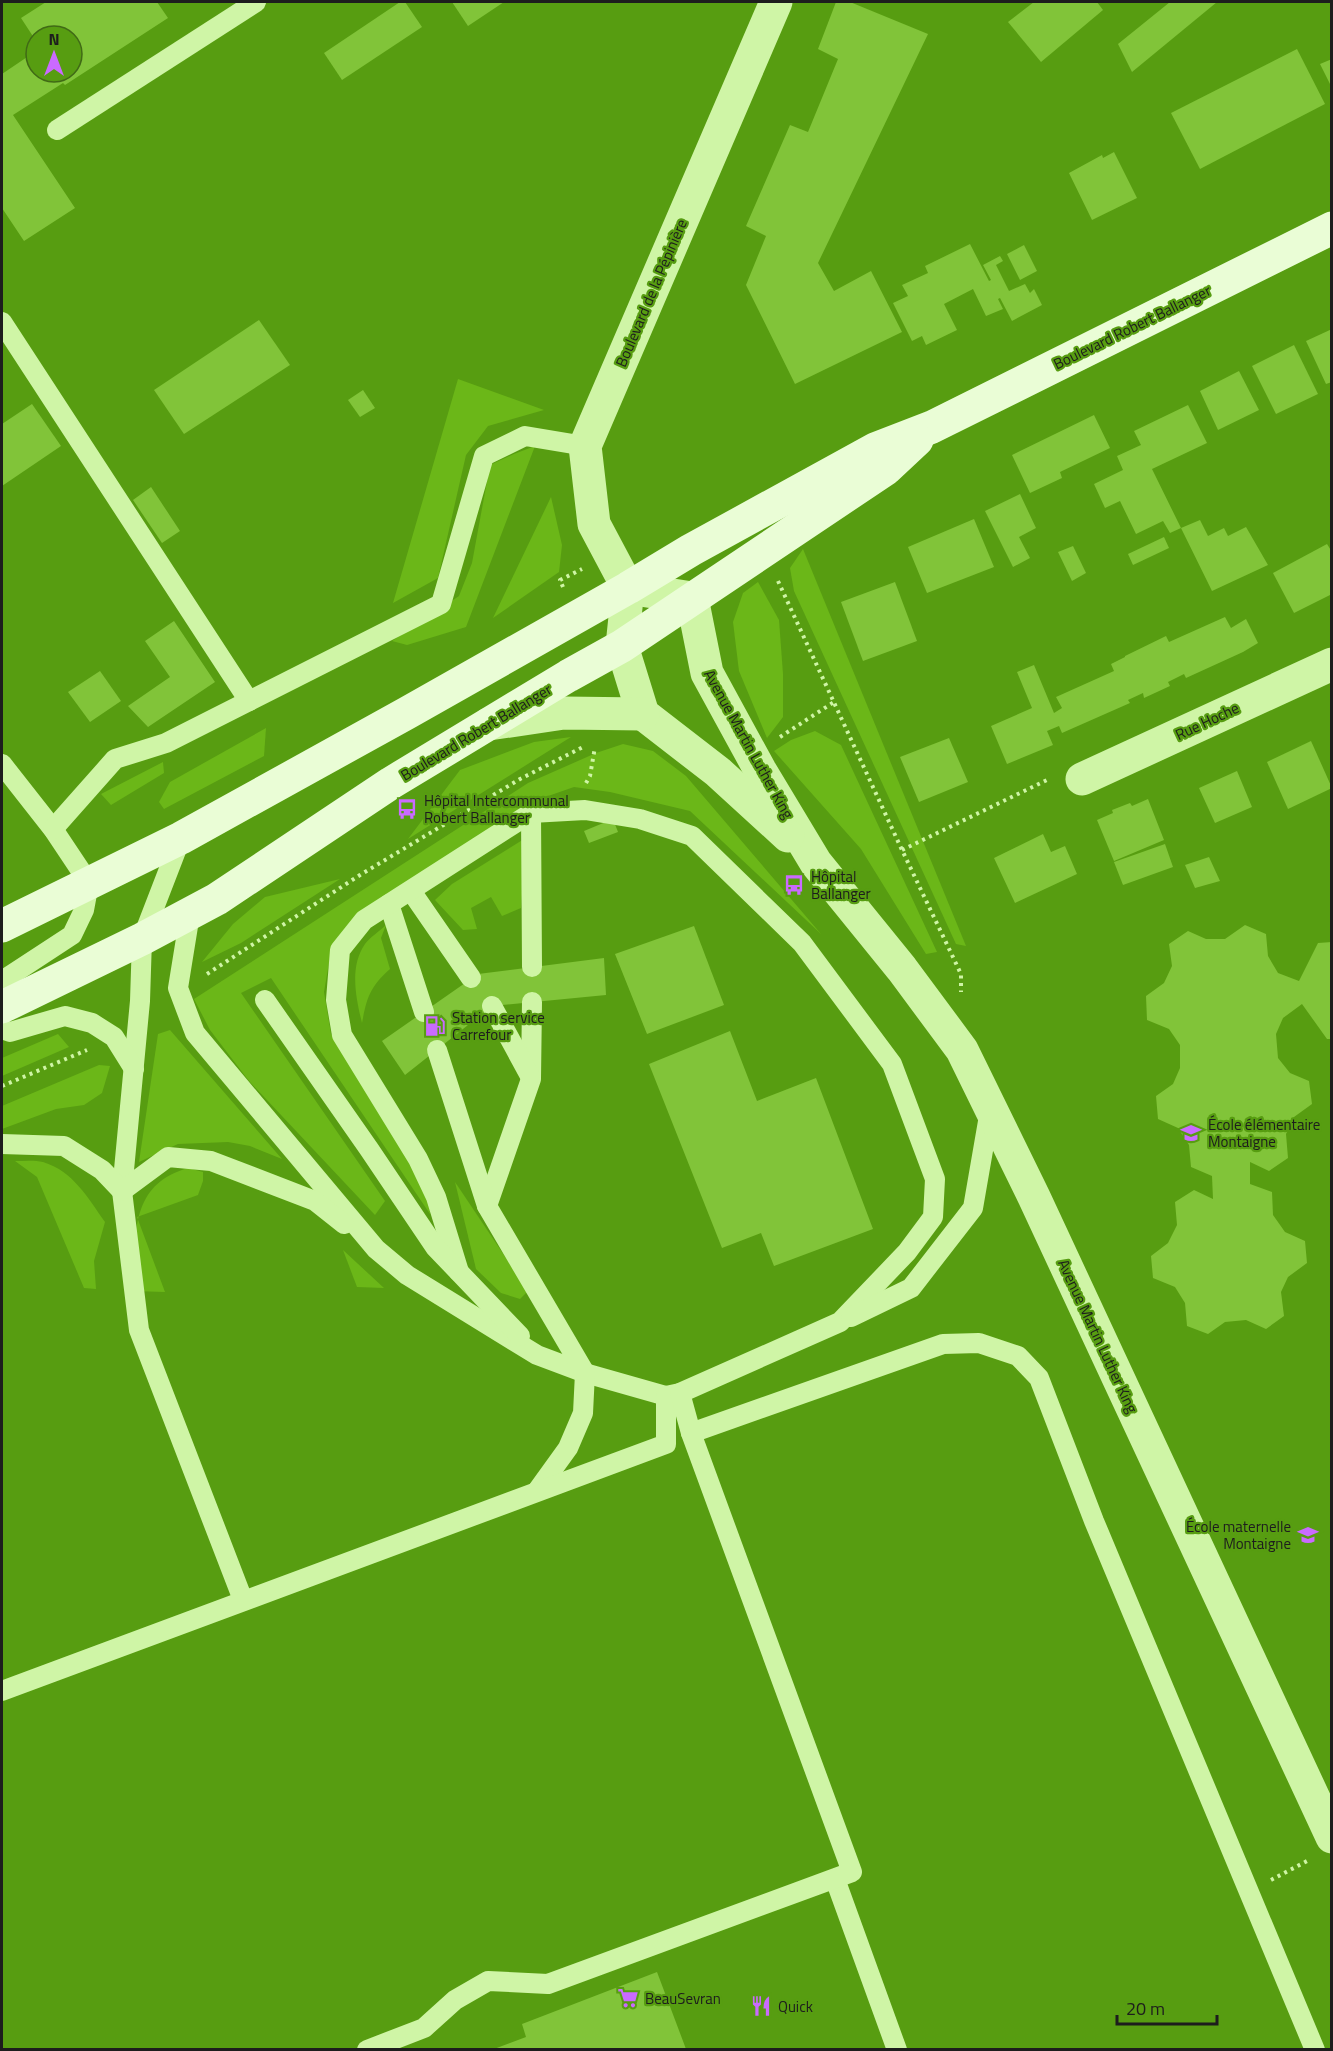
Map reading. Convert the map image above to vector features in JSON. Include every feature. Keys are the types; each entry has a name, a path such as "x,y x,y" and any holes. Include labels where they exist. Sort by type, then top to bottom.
{"main road":[{"name":"Boulevard Robert Ballanger","path":"2,926 181,838 874,449 932,427 1332,228"},
{"name":"Boulevard Robert Ballanger","path":"2,1008 217,899 391,783 622,646 886,469 932,427"}],"street":[{"name":"Boulevard de la Pépinière","path":"628,588 594,524 585,446 776,2"},
{"path":"489,724 564,713 643,714 622,646 628,588 692,598"},
{"name":"Avenue Martin Luther King","path":"692,598 707,673 816,863"},
{"name":"Rue Hoche","path":"1082,779 1332,664"},
{"name":"Avenue Martin Luther King","path":"643,714 718,772 816,863 902,969 962,1050 1034,1197 1321,1848"}],"lane":[{"path":"57,130 256,2"},
{"path":"2,322 249,701"},
{"path":"53,829 116,759 166,743 441,604 484,456 525,436 585,446"},
{"path":"2,764 53,829 89,883 84,910 72,935 2,981"},
{"path":"459,1272 436,1197 418,1159 342,1035 336,1000 340,950 364,920 531,813 585,810 640,819 692,836 802,943 892,1064 935,1179 933,1217 908,1252 840,1322"},
{"path":"531,813 532,967"},
{"path":"181,838 142,939 140,1001 122,1191 138,1330 243,1600"},
{"path":"411,891 471,978"},
{"path":"389,904 424,1012"},
{"path":"190,914 178,988 195,1033 376,1249"},
{"path":"265,1000 435,1247 537,1354"},
{"path":"487,1206 531,1079 532,1002"},
{"path":"492,1006 531,1079"},
{"path":"2,1029 10,1032 65,1016 92,1023 114,1037 134,1069"},
{"path":"436,1050 487,1206 585,1373 584,1413 568,1448 537,1491"},
{"path":"122,1191 168,1157 211,1161 315,1201 407,1275 537,1354 585,1373 673,1394 840,1322 911,1288 972,1208 990,1110"},
{"path":"2,1144 64,1146 102,1170 122,1191"},
{"path":"691,1433 943,1344 980,1343 1018,1356 1039,1378 1094,1521 1316,2049"},
{"path":"367,2049 424,2028 455,2000 488,1981 548,1984 852,1872 691,1433 673,1394"},
{"path":"2,1691 666,1444 673,1394"},
{"path":"835,1879 897,2049"}],"path":[{"path":"765,550 961,974 961,996"},
{"path":"752,755 834,702"},
{"path":"203,977 420,839 520,779 596,740 590,776 568,811"},
{"path":"902,850 1053,777 1082,779"},
{"path":"2,1086 87,1050 91,1041"},
{"path":"1249,1891 1321,1848"}],"green space":[{"path":"458,379 544,410 488,426 466,455 438,578 393,603"},
{"path":"535,446 466,627 407,645 392,641 459,596 472,563 490,465"},
{"path":"551,497 562,545 559,572 493,618"},
{"path":"803,549 966,946 956,944 794,591 790,568"},
{"path":"758,582 779,620 783,674 783,717 767,738 739,671 733,622 743,593"},
{"path":"266,728 264,756 164,809 159,802 170,782"},
{"path":"815,731 841,745 937,952 926,954 861,849 774,751 791,740"},
{"path":"571,737 408,839 460,770 534,742"},
{"path":"623,744 653,751 686,776 821,934 690,811 610,792 574,787 531,802 356,916 331,951 324,992 331,1034 418,1159 429,1182 430,1214 271,978 241,993 385,1201 375,1215 249,1081 210,1030 194,999 528,783 596,753"},
{"path":"163,762 164,773 111,805 101,794"},
{"path":"532,834 524,867 521,908 502,916 491,897 471,908 477,929 463,930 435,900 452,884"},
{"path":"340,879 241,943 202,962 233,924 265,897"},
{"path":"386,925 381,938 390,969 370,993 362,1023 355,983 357,963 365,944"},
{"path":"170,1030 282,1159 250,1146 228,1142 178,1144 139,1162 158,1034"},
{"path":"58,1034 69,1047 2,1076 2,1058"},
{"path":"99,1065 110,1066 102,1093 84,1105 56,1109 2,1129 2,1106"},
{"path":"15,1161 43,1162 63,1172 79,1186 105,1222 94,1261 96,1289 84,1288 37,1177"},
{"path":"188,1168 203,1172 203,1181 198,1195 139,1216 154,1187 168,1176"},
{"path":"455,1182 528,1291 520,1299 501,1293 476,1269"},
{"path":"138,1220 165,1292 133,1291"},
{"path":"343,1250 384,1288 357,1287"}],"building":[{"path":"46,2 157,2 168,18 84,73 84,24 25,24 21,18"},
{"path":"400,2 405,2 422,27 342,80 324,53"},
{"path":"452,2 504,2 468,26"},
{"path":"836,2 850,2 928,34 818,263 834,291 871,271 902,332 795,384 746,285 766,236 746,226 790,125 808,132 838,59 818,49"},
{"path":"1034,2 1097,2 1103,10 1041,62 1008,22"},
{"path":"1170,2 1217,2 1132,72 1118,44"},
{"path":"1297,49 1325,104 1200,169 1171,113"},
{"path":"24,59 24,84 61,84 13,115 75,208 24,241 2,208 2,74"},
{"path":"1332,59 1332,88 1320,64"},
{"path":"1114,152 1137,198 1092,220 1069,173 1102,155 1103,158"},
{"path":"970,244 989,281 991,280 983,265 1000,256 1003,261 996,265 1009,291 1025,284 1030,293 1034,289 1042,305 1012,321 1000,298 998,299 1003,309 986,316 973,289 944,304 957,330 926,345 922,336 912,341 893,303 908,296 902,285 928,273 925,266"},
{"path":"1024,245 1037,271 1020,280 1007,254"},
{"path":"259,320 290,365 184,434 154,390"},
{"path":"1332,329 1332,382 1326,384 1306,341"},
{"path":"1294,345 1318,394 1276,414 1252,366"},
{"path":"1239,371 1259,410 1218,430 1200,391"},
{"path":"363,390 375,408 360,417 348,400"},
{"path":"32,404 61,446 2,486 2,424"},
{"path":"1188,405 1207,443 1152,469 1181,528 1170,533 1163,521 1136,534 1120,501 1105,508 1094,484 1123,470 1117,456 1141,445 1134,431"},
{"path":"1094,415 1110,448 1060,472 1062,478 1030,493 1012,455"},
{"path":"151,487 180,531 162,543 133,500"},
{"path":"1020,494 1036,528 1019,537 1030,558 1013,567 985,511"},
{"path":"974,519 994,567 927,593 908,547"},
{"path":"1200,520 1208,536 1224,528 1228,536 1246,527 1268,565 1212,591 1181,528"},
{"path":"1164,537 1169,548 1133,565 1128,554"},
{"path":"1327,544 1332,552 1332,594 1294,613 1273,573"},
{"path":"1073,546 1086,573 1072,581 1058,552"},
{"path":"895,582 917,641 863,661 841,602"},
{"path":"1225,617 1231,628 1246,619 1258,643 1186,678 1184,674 1168,682 1170,686 1144,698 1143,693 1128,700 1130,703 1062,733 1059,726 1047,731 1053,745 1007,764 991,726 1032,708 1017,672 1034,665 1054,713 1062,708 1056,697 1114,671 1111,664 1125,656 1166,636 1169,642"},
{"path":"174,621 215,682 148,727 128,706 170,677 145,641"},
{"path":"100,671 121,701 90,722 68,692"},
{"path":"949,738 968,782 919,802 900,757"},
{"path":"1311,741 1332,788 1288,809 1267,762"},
{"path":"1237,771 1252,807 1215,823 1199,788"},
{"path":"1148,799 1164,840 1114,861 1097,820 1113,813 1112,810 1130,803 1132,806"},
{"path":"613,819 618,832 589,843 584,831"},
{"path":"1043,834 1051,852 1065,846 1077,874 1015,903 994,858"},
{"path":"1165,844 1173,867 1123,885 1114,862"},
{"path":"1209,857 1220,881 1195,888 1185,865"},
{"path":"1245,925 1266,934 1268,956 1278,973 1299,981 1318,943 1332,942 1332,1039 1327,1039 1302,1004 1283,1018 1276,1034 1278,1058 1290,1073 1309,1081 1312,1104 1294,1117 1286,1134 1288,1158 1269,1171 1250,1162 1250,1184 1272,1192 1273,1215 1285,1232 1305,1241 1307,1263 1288,1277 1281,1292 1284,1316 1266,1329 1246,1320 1225,1322 1208,1334 1187,1326 1185,1303 1175,1287 1153,1278 1151,1256 1168,1243 1177,1225 1175,1202 1194,1190 1213,1199 1212,1176 1191,1167 1189,1145 1178,1128 1158,1119 1156,1096 1173,1084 1180,1068 1180,1045 1169,1029 1147,1020 1146,996 1164,983 1172,966 1169,944 1188,931 1206,939 1225,939"},
{"path":"694,926 724,1005 647,1034 615,954"},
{"name":"Station service Carrefour","path":"604,958 606,995 492,1006 405,1075 382,1041 478,974"},
{"path":"730,1031 757,1101 816,1078 873,1229 774,1266 761,1233 722,1248 649,1064"},
{"name":"BeauSevran","path":"657,1972 686,2049 494,2049 526,2037 522,2024"}],"place":[{"name":"Hôpital Intercommunal Robert Ballanger","path":"407,809"},
{"name":"Hôpital Ballanger","path":"794,885"},
{"name":"Station service Carrefour","path":"435,1026"},
{"name":"École élémentaire Montaigne","path":"1191,1133"},
{"name":"École maternelle Montaigne","path":"1308,1535"},
{"name":"BeauSevran","path":"628,1998"},
{"name":"Quick","path":"761,2006"}]}
